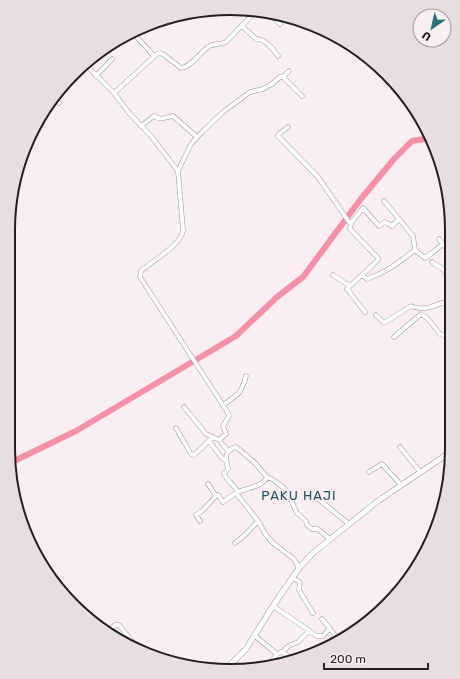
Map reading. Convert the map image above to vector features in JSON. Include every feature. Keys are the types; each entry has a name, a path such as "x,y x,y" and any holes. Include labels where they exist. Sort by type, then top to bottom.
{"street":[{"path":"114,93 154,56 160,53 164,54 179,67 184,68 207,47 214,44 224,43 251,16"},
{"path":"276,20 280,24"},
{"path":"242,26 256,39 266,42 278,56"},
{"path":"136,36 154,56"},
{"path":"96,76 112,59"},
{"path":"88,68 114,93 178,171"},
{"path":"219,440 226,434 223,426 229,415 140,277 141,271 168,251 182,234 183,230 178,171 191,144 220,115 236,102 250,92 263,89 272,84 289,71"},
{"path":"283,77 302,96"},
{"path":"142,126 154,116 162,119 173,116 197,137"},
{"path":"288,127 278,136 318,177 350,222 350,229 378,258 378,260 347,289 365,312"},
{"path":"384,200 414,236 415,250 425,258 442,244"},
{"path":"350,222 362,208 379,226 386,222 392,226 399,219"},
{"path":"439,238 445,247"},
{"path":"362,275 367,279 384,273 404,260 415,250"},
{"path":"432,262 445,272"},
{"path":"333,275 350,286"},
{"path":"376,315 382,323 384,323 411,306 420,309 445,302"},
{"path":"420,309 423,315 440,334 445,334"},
{"path":"394,337 420,314 423,315"},
{"path":"223,405 242,390 246,376"},
{"path":"184,407 206,434 219,440 228,451"},
{"path":"176,428 193,454 196,454 213,437"},
{"path":"209,441 225,460 228,469 224,475 228,481 236,487 237,492 266,535 273,543 294,559 300,568"},
{"path":"225,460 228,451 234,447 237,448 254,462 267,477 284,488 297,513 306,522 307,526 312,529 318,529 330,539"},
{"path":"400,447 420,472"},
{"path":"233,664 246,649 273,606 300,568 314,553 348,524 401,485 445,456"},
{"path":"369,472 382,464 401,485"},
{"path":"208,484 216,496 218,495 223,502 237,492 260,484 266,480 267,477"},
{"path":"200,522 196,515 202,511 216,496"},
{"path":"316,496 348,524"},
{"path":"235,543 258,521"},
{"path":"293,578 300,582 300,590 313,613"},
{"path":"273,606 317,636 323,636 330,628"},
{"path":"322,619 336,636"},
{"path":"111,628 115,625 118,625 127,638"},
{"path":"272,660 277,654 282,652 290,645 298,642 310,632"},
{"path":"254,636 277,654"},
{"path":"282,652 288,656"}],"waterway":[{"path":"15,461 76,431 236,336 277,297 303,277 360,200 394,159 412,141 425,139"}],"district":[{"name":"PAKU HAJI","path":"299,495"}]}
